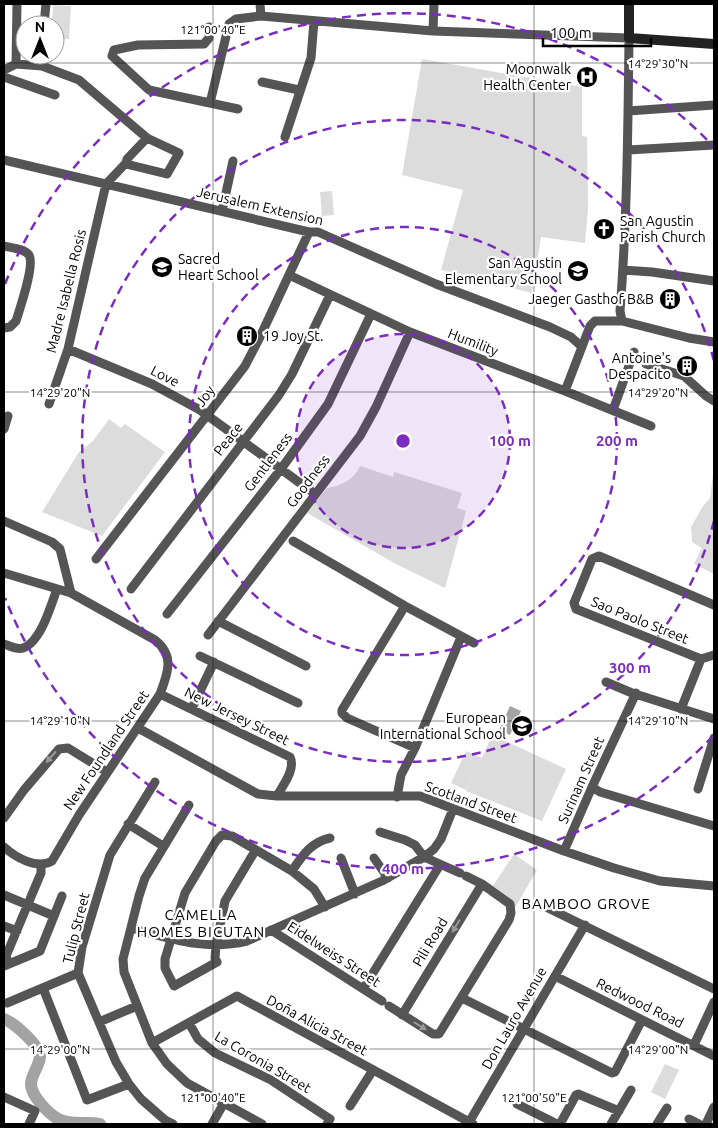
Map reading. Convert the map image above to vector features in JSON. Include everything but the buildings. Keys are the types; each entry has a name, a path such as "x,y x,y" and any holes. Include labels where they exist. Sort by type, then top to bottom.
{"main road":[{"path":"630,4 629,38 714,44"}],"street":[{"path":"260,4 261,16"},
{"path":"433,30 434,4"},
{"path":"210,104 230,22 236,19 261,16 433,30 629,38 628,150 620,311 622,321"},
{"path":"285,137 311,58 314,20"},
{"path":"210,26 209,38 204,44 138,45 116,49 112,53 113,58 149,90 238,109"},
{"path":"29,65 42,66 79,80 147,138 179,153 168,173 163,174 126,163"},
{"path":"4,77 55,95"},
{"path":"262,82 299,90"},
{"path":"628,111 714,105"},
{"path":"106,184 147,138"},
{"path":"628,150 714,145"},
{"name":"Jerusalem Extension","path":"4,160 309,232 318,232 436,284 550,327 571,337 581,346"},
{"path":"222,211 233,161"},
{"name":"Madre Isabella Rosis","path":"49,404 68,349 106,184"},
{"name":"Joy","path":"96,559 245,366 309,232"},
{"path":"4,246 25,252 31,260 16,321 7,327"},
{"path":"623,270 714,281"},
{"name":"Humility","path":"290,274 330,295 410,332 651,426"},
{"name":"Peace","path":"131,589 287,384 330,295"},
{"name":"Gentleness","path":"167,614 281,469 328,404 371,314"},
{"path":"565,391 581,346 593,322 622,321 689,338 714,342"},
{"name":"Goodness","path":"208,634 360,436 376,407 410,332"},
{"name":"Love","path":"68,349 152,384 208,415 316,494"},
{"path":"613,410 634,352"},
{"path":"646,364 684,376 714,401"},
{"path":"4,429 8,416"},
{"path":"4,521 52,542 60,549 71,593"},
{"path":"293,541 405,606 474,643"},
{"name":"Sao Paolo Street","path":"714,605 599,556 592,559 574,601 576,609 701,659 714,657"},
{"name":"New Foundland Street","path":"4,573 71,593 155,640 162,646 167,655 168,665 160,694 79,815 52,861 41,865"},
{"path":"4,644 18,648 26,647 29,644 45,622 57,589"},
{"path":"405,606 342,710 342,713 347,718 415,748"},
{"path":"218,621 306,666"},
{"path":"397,797 401,775 415,748 461,637"},
{"path":"200,656 298,703"},
{"name":"Sao Paolo Street","path":"681,709 701,659"},
{"path":"192,708 214,662"},
{"path":"606,682 636,694 714,719"},
{"name":"New Jersey Street","path":"160,694 290,757 292,768 277,796"},
{"name":"Surinam Street","path":"564,851 636,694"},
{"name":"Scotland Street","path":"138,728 252,792 264,796 420,796 614,868 660,881 714,886"},
{"path":"698,789 714,738"},
{"path":"4,818 24,790 59,749 68,748 107,772"},
{"name":"Tulip Street","path":"155,782 110,855 82,947 78,973 116,1062 129,1084 141,1099 165,1120 173,1124"},
{"path":"592,787 609,795 714,826"},
{"path":"189,804 177,828 145,878 122,966 152,1043 167,1064 187,1083 262,1124"},
{"path":"131,928 216,946 247,941 355,894 424,857 441,840 454,809"},
{"path":"128,824 164,846"},
{"path":"380,832 411,842 424,857 482,884 510,904 509,920 462,998 612,1073 615,1072 642,1020"},
{"path":"255,851 226,901 216,946 217,962 174,986 165,968 165,959 185,893 222,835 232,836 292,871 314,889 325,907"},
{"path":"292,871 306,852 316,844 330,838"},
{"path":"4,847 11,853 41,865 41,873 6,960"},
{"path":"341,858 355,894"},
{"path":"374,858 388,878"},
{"path":"363,989 440,865"},
{"name":"Pili Road","path":"402,1015 482,884"},
{"path":"4,895 54,916"},
{"path":"6,960 40,951 62,896"},
{"path":"548,908 714,989"},
{"name":"Don Lauro Avenue","path":"470,1124 584,925"},
{"path":"4,926 17,931"},
{"name":"Eidelweiss Street","path":"271,930 433,1034 439,1034 462,998"},
{"path":"7,1003 78,973"},
{"name":"Redwood Road","path":"555,976 714,1056"},
{"path":"43,988 87,1100 129,1084"},
{"name":"Doña Alicia Street","path":"152,1043 238,996 470,1124"},
{"path":"694,1045 714,1002"},
{"path":"99,1022 137,1006"},
{"name":"La Coronia Street","path":"189,1023 198,1039 215,1053 271,1080 328,1121"},
{"path":"350,1106 373,1070"},
{"path":"611,1124 631,1090"},
{"path":"516,1104 559,1124 576,1094 618,1111"},
{"path":"4,1097 35,1111 29,1124"},
{"path":"212,1124 224,1103"},
{"path":"657,1124 667,1108"},
{"path":"706,1124 714,1108"},
{"path":"689,1120 699,1124"}],"shaded area":[{"path":"53,5 71,6 69,39 65,39 65,15 52,15"},
{"path":"422,59 582,87 582,136 587,137 588,208 585,243 541,237 532,293 441,270 463,190 402,175"},
{"path":"332,191 334,215 322,216 320,192"},
{"path":"109,419 121,428 125,424 165,452 102,536 42,512 79,452 93,441"},
{"path":"360,466 393,477 394,472 462,493 457,508 466,511 445,588 396,564 307,513 327,488 337,486 351,479"},
{"path":"714,466 714,574 694,564 702,548 692,542 691,527 710,498"},
{"path":"510,706 521,711 510,735 499,730"},
{"path":"492,735 566,769 542,821 466,791 478,764 466,790 451,783 466,751 482,758"},
{"path":"514,854 537,870 515,908 506,896 493,886"},
{"path":"665,1064 679,1070 665,1099 651,1092"}],"waterway":[{"path":"4,1019 26,1035 39,1052 40,1057 31,1088 36,1098 45,1108 63,1121 100,1124"}],"place":[{"name":"Moonwalk Health Center","path":"587,77"},
{"name":"San Agustin Parish Church","path":"604,229"},
{"name":"Sacred Heart School","path":"162,267"},
{"name":"San Agustin Elementary School","path":"578,271"},
{"name":"Jaeger Gasthof B&B","path":"670,299"},
{"name":"19 Joy St.","path":"247,336"},
{"name":"Antoine's Despacito","path":"687,366"},
{"name":"European International School","path":"522,726"}],"district":[{"name":"BAMBOO GROVE","path":"586,904"},
{"name":"CAMELLA HOMES BICUTAN","path":"201,924"}]}
